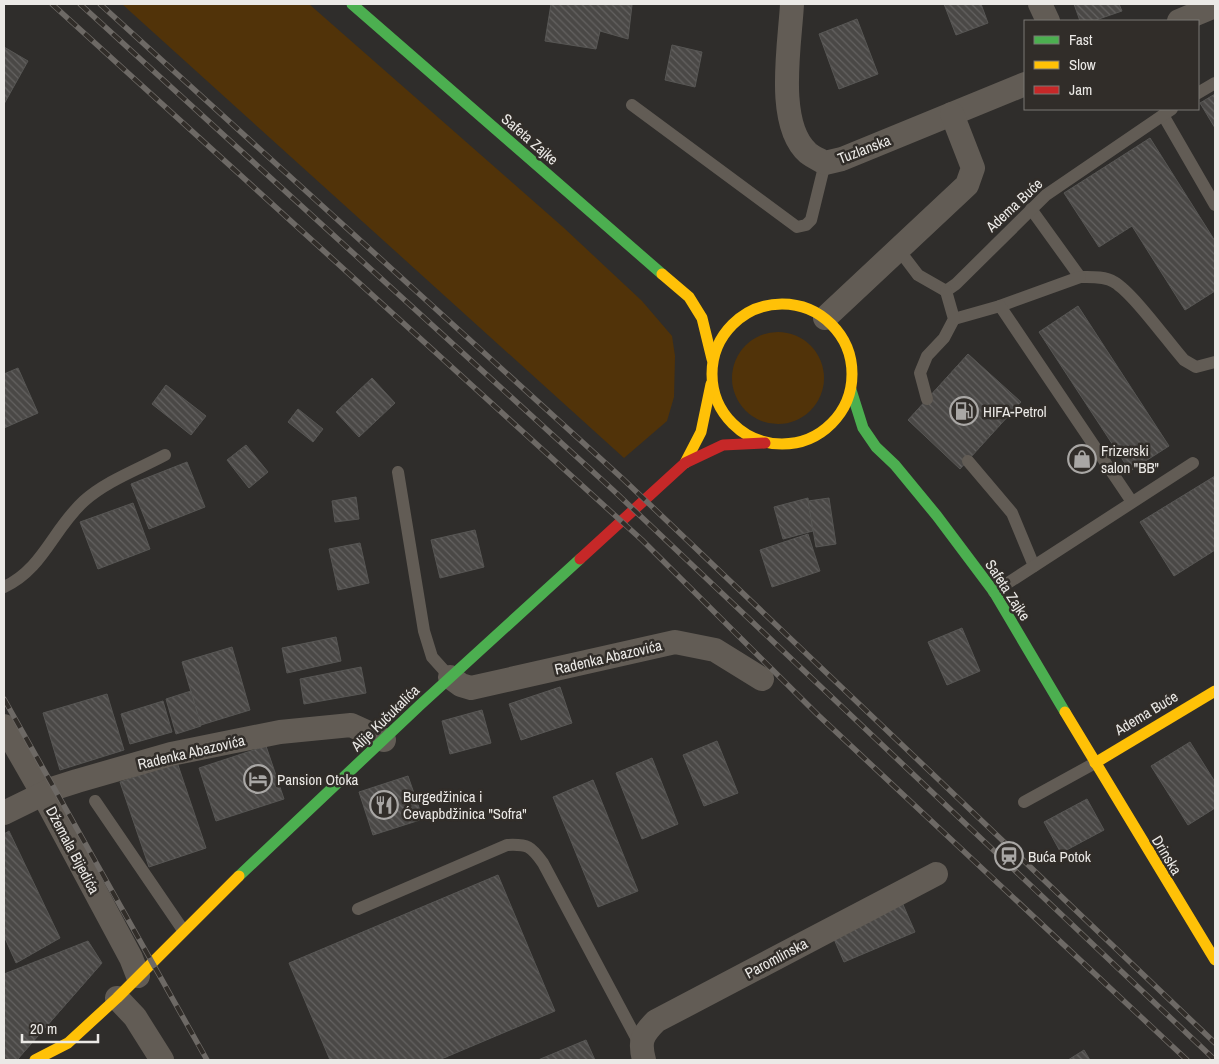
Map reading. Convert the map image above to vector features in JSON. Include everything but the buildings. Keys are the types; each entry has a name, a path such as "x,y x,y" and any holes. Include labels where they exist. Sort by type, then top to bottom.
{"main road":[{"name":"Safeta Zajke","path":"352,4 688,297 702,318 712,360"},
{"name":"Safeta Zajke","path":"688,297 706,302"},
{"path":"732,309 780,303 804,307 825,318 839,332 848,350 852,370 851,390 842,411 828,428 809,440"},
{"path":"757,307 736,320 721,337 712,360 711,384 718,404 729,422 746,435 765,443 787,445 809,440 832,440"},
{"name":"Alije Kučukalića","path":"685,463 701,432 711,384"},
{"name":"Safeta Zajke","path":"851,390 863,428 876,447 895,465 937,516 994,592 1095,763"},
{"name":"Alije Kučukalića","path":"35,1060 68,1042 117,998 183,930 384,740 685,463 714,446 736,442 765,443"},
{"name":"Safeta Zajke","path":"860,443 876,447"},
{"name":"Adema Buće","path":"1095,763 1215,691"},
{"name":"Drinska","path":"1095,763 1215,960"},
{"name":"Alije Kučukalića","path":"62,1060 68,1042"}],"street":[{"name":"Tuzlanska","path":"792,4 786,85 788,108 796,136 808,153 825,163 842,159 1024,84"},
{"path":"1040,4 1048,20"},
{"path":"1181,20 1215,6"},
{"path":"825,318 967,185 972,168 952,114"},
{"name":"Radenka Abazovića","path":"450,678 461,685 471,688 675,642 715,650 762,679"},
{"name":"Radenka Abazovića","path":"4,812 43,794 78,781 171,754 280,732 352,725 384,740"},
{"name":"Džemala Bijedića","path":"4,726 43,794 131,958 138,976"},
{"name":"Paromlinska","path":"642,1053 646,1031 656,1021 936,874"},
{"path":"117,998 135,1017 162,1060"}],"lane":[{"path":"1199,92 1215,83"},
{"path":"632,105 797,227 806,225 810,220 825,163"},
{"name":"Adema Buće","path":"946,291 963,278 1046,195 1167,112 1215,205"},
{"path":"1031,209 1080,277"},
{"path":"899,250 918,275 946,291 954,319 944,338 927,356 920,373 927,399"},
{"path":"954,319 1000,306 1080,277 1096,277 1114,281 1127,293 1184,360 1196,367 1215,362"},
{"path":"1000,306 1132,502"},
{"path":"4,587 27,574 62,525 93,493 165,455"},
{"path":"968,461 1012,513 1034,566"},
{"path":"994,592 1192,463"},
{"path":"398,472 424,631 432,657 450,678"},
{"path":"1024,802 1095,763"},
{"path":"95,800 183,930"},
{"path":"358,909 507,845 521,844 532,848 543,863 642,1053"}],"shaded area":[{"path":"122,4 309,4 564,228 642,301 672,336 675,356 674,397 667,421 624,458"},
{"path":"778,332 796,336 810,346 820,360 824,378 820,396 810,410 796,420 778,424 760,420 746,410 736,396 732,378 736,360 746,346 760,336"}],"railway":[{"path":"52,4 642,540 818,715 1187,1060"},
{"path":"80,4 613,490 1215,1060"},
{"path":"100,4 623,479 1215,1043"},
{"path":"4,699 207,1060"}],"traffic: fast":[{"path":"352,4 662,274"},
{"path":"851,390 863,428 876,447 895,465 937,516 994,592 1065,712"},
{"path":"239,876 420,705 580,559"}],"traffic: slow":[{"path":"662,274 689,297 702,318 712,359"},
{"path":"782,304 796,305 809,309 832,324 847,347 851,360 852,374 851,388 847,401 832,424 809,439 796,443 782,444 768,443 755,439 732,424 717,401 713,388 712,374 713,360 717,347 732,324 755,309 768,305 782,304"},
{"path":"685,463 701,432 711,384"},
{"path":"1095,763 1215,691"},
{"path":"1065,712 1215,960"},
{"path":"35,1060 68,1043 117,998 239,876"}],"traffic: jam":[{"path":"580,559 685,463 723,445 765,443"}],"place":[{"name":"HIFA-Petrol","path":"964,411"},
{"name":"Frizerski salon \"BB\"","path":"1082,459"},
{"name":"Pansion Otoka","path":"258,779"},
{"name":"Burgedžinica i Ćevapbdžinica \"Sofra\"","path":"384,805"},
{"name":"Buća Potok","path":"1009,856"}]}
